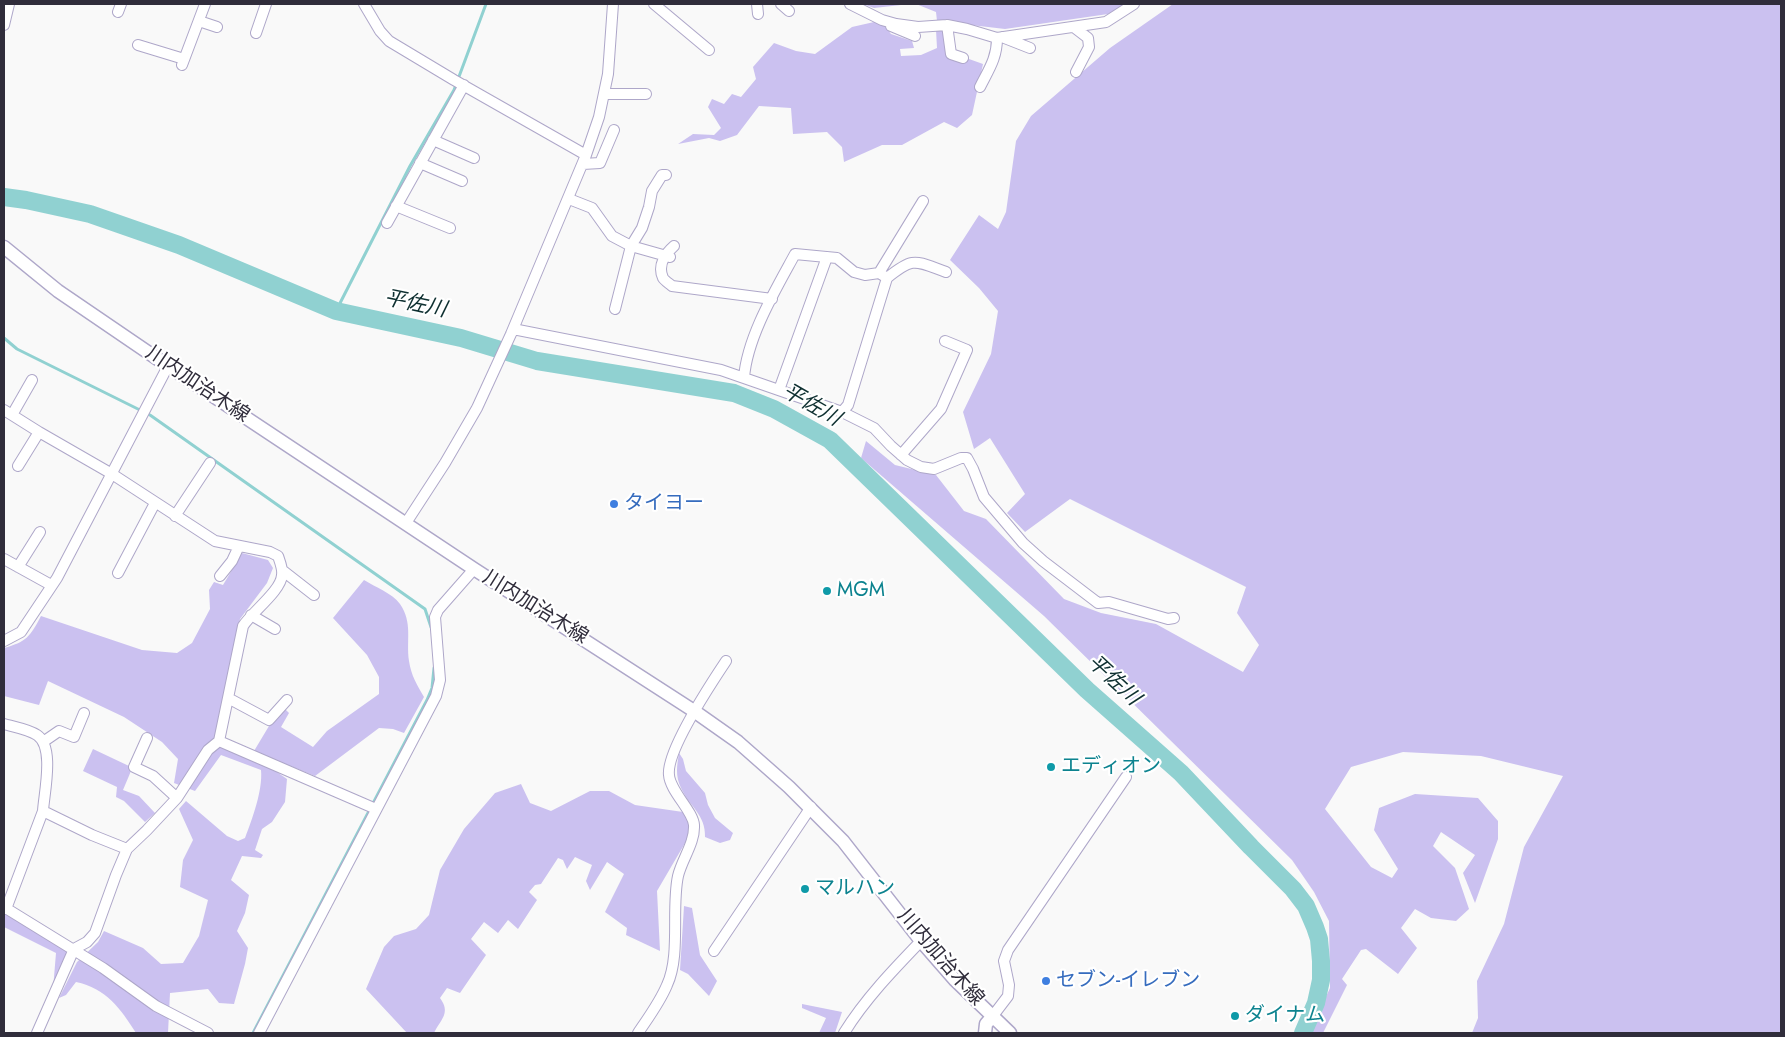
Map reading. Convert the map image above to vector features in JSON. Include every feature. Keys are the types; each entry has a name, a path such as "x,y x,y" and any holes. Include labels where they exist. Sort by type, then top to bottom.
{"main road":[{"name":"川内加治木線","path":"4,247 58,291 168,366 694,711 738,742 764,764 842,841 955,980 1010,1033"},
{"path":"985,1033 986,1024 992,1017"}],"street":[{"path":"4,25 9,4"},
{"path":"138,45 183,62 205,4"},
{"path":"256,32 266,4"},
{"path":"364,4 380,32 389,40 584,159 600,163 614,130"},
{"path":"406,523 458,442 477,408 496,369 569,199 599,117 605,94 611,52 613,4"},
{"path":"654,4 709,50"},
{"path":"850,4 888,22 918,27 947,26 968,29 1000,37 1030,48"},
{"path":"1000,37 1075,28 1106,22 1134,4"},
{"path":"199,21 217,27"},
{"path":"888,22 890,26 899,31 916,36"},
{"path":"947,26 951,54 963,58"},
{"path":"1075,28 1088,38 1089,47 1076,72"},
{"path":"980,87 994,62 1000,37"},
{"path":"387,223 433,140 460,83"},
{"path":"605,94 646,94"},
{"path":"433,140 474,158"},
{"path":"420,163 462,181"},
{"path":"615,309 631,246 642,228 652,191 662,175 666,176"},
{"path":"569,199 592,208 612,236 631,246 667,256"},
{"path":"842,412 848,405 883,275 923,201"},
{"path":"396,206 450,228"},
{"path":"674,246 661,268 663,278 672,286 772,299"},
{"path":"744,378 745,366 760,322 795,254 837,258 854,272 865,275 883,275 910,262 921,263 946,272"},
{"path":"779,390 827,257"},
{"path":"512,331 721,370 842,412 874,428 901,455 921,467 934,470 962,458 967,458 984,497 1023,543 1043,561 1098,603 1109,602 1168,619 1174,618"},
{"path":"901,455 941,409 960,370 966,350 945,341"},
{"path":"4,641 21,632 57,578 168,366"},
{"path":"32,380 8,413 112,474 215,541 270,552 278,556 283,577 276,589 243,626 219,741 208,750 176,798 127,849 95,933 88,942 74,949 37,1033"},
{"path":"18,466 39,432"},
{"path":"175,516 210,463"},
{"path":"118,573 155,503"},
{"path":"18,567 40,532"},
{"path":"220,576 232,561 240,546"},
{"path":"4,559 51,585"},
{"path":"259,1033 373,808 436,696 440,680 435,618 438,610 474,568"},
{"path":"282,570 314,595"},
{"path":"251,615 275,629"},
{"path":"4,632 15,635"},
{"path":"638,1033 668,984 673,961 678,875 694,835 694,823 668,775 671,760 694,711 726,661"},
{"path":"228,698 269,720 286,700"},
{"path":"43,742 59,730 74,737 84,713"},
{"path":"4,724 36,734 43,742 48,760 43,811 5,908 74,949 156,1006 208,1033"},
{"path":"147,738 134,767 153,776 176,798"},
{"path":"219,741 373,808"},
{"path":"992,1017 1008,996 1009,985 1004,961 1008,950 1126,777"},
{"path":"714,951 810,808"},
{"path":"43,811 92,835 127,849"},
{"path":"844,1033 895,968 921,940"}],"shaded area":[{"path":"863,4 910,4 874,8"},
{"path":"916,4 1125,4 1108,14 1005,29 937,21 936,12"},
{"path":"1173,4 1781,4 1781,1033 1472,1033 1478,1018 1477,981 1504,924 1524,847 1563,776 1481,756 1403,752 1351,767 1325,809 1371,867 1392,878 1398,869 1374,830 1379,808 1415,794 1478,798 1498,821 1498,839 1475,903 1463,873 1475,855 1441,832 1433,846 1455,868 1469,909 1456,921 1431,918 1415,909 1401,928 1417,948 1398,974 1366,949 1361,950 1342,979 1347,985 1323,1033 1309,1033 1330,988 1329,921 1314,892 1292,860 1044,616 861,458 866,441 895,465 936,475 964,511 986,519 1064,599 1101,613 1156,624 1243,672 1259,645 1237,613 1246,587 1070,499 1025,532 1007,513 1025,494 990,438 974,449 963,412 991,354 998,311 979,288 950,260 979,215 998,229 1006,212 1016,141 1031,116 1110,48"},
{"path":"874,22 884,25 891,34 912,41 914,48 900,49 901,56 921,55 937,48 936,30 944,31 948,57 962,63 969,59 983,64 972,115 957,128 944,122 902,145 882,145 844,162 842,147 827,132 793,134 791,108 759,106 737,135 720,141 709,138 678,144 693,134 714,135 721,128 708,107 712,99 724,104 732,94 741,97 756,79 753,67 774,43 796,51 815,54 852,27"},
{"path":"242,553 268,560 273,568 267,583 240,619 216,737 287,779 285,802 272,822 262,829 255,850 263,855 261,858 242,856 231,880 249,895 245,913 237,931 248,948 234,1004 219,1003 208,989 170,993 168,1033 136,1033 112,1001 96,989 76,982 66,995 59,998 77,962 98,942 104,931 143,948 161,964 183,963 199,936 208,900 180,887 183,860 193,840 179,809 186,801 227,836 238,841 245,838 259,796 261,770 221,755 195,791 174,783 178,759 162,742 124,717 48,681 39,705 4,696 4,648 27,638 41,616 142,650 177,653 192,643 210,609 209,590 214,582 223,585"},
{"path":"364,580 397,600 404,611 408,625 410,666 424,697 404,733 393,729 379,728 315,776 254,751 269,726 285,709 289,713 281,727 313,747 327,731 379,694 379,677 367,655 333,618"},
{"path":"93,749 129,766 131,771 123,790 139,796 155,813 145,822 124,801 116,797 117,787 83,771"},
{"path":"679,753 683,759 686,771 705,793 708,805 715,818 733,833 730,840 720,843 705,837 703,823 679,784 677,770"},
{"path":"521,784 530,803 551,811 590,791 609,791 635,805 683,812 690,824 688,838 657,891 660,951 626,935 627,928 605,912 624,874 607,862 590,890 586,881 592,865 575,857 567,869 563,860 558,858 541,884 535,885 529,892 537,900 518,929 508,920 498,933 484,922 471,939 486,955 460,993 447,988 440,998 445,1012 434,1033 407,1033 366,989 384,947 394,936 416,929 429,915 440,870 464,829 495,793"},
{"path":"684,906 692,908 700,955 717,981 709,996 688,974 680,970"},
{"path":"4,911 70,951 53,989 56,953 4,927"},
{"path":"802,1004 842,1012 835,1033 819,1033 826,1018 802,1008"}],"waterway":[{"path":"336,311 410,166 454,90 486,4"},
{"name":"平佐川","path":"4,197 90,214 179,245 336,311 461,338 537,361 734,393 774,409 830,440 1087,690 1181,773 1293,889 1306,906 1315,927 1319,939 1321,961 1321,980 1316,1003 1303,1033"},
{"path":"4,338 17,349 150,415 425,609 431,627"},
{"path":"253,1033 427,700 432,688 434,668"}],"place":[{"name":"タイヨー","path":"614,504"},
{"name":"MGM","path":"827,591"},
{"name":"エディオン","path":"1051,767"},
{"name":"マルハン","path":"805,889"},
{"name":"セブン-イレブン","path":"1046,981"},
{"name":"ダイナム","path":"1235,1016"}]}
